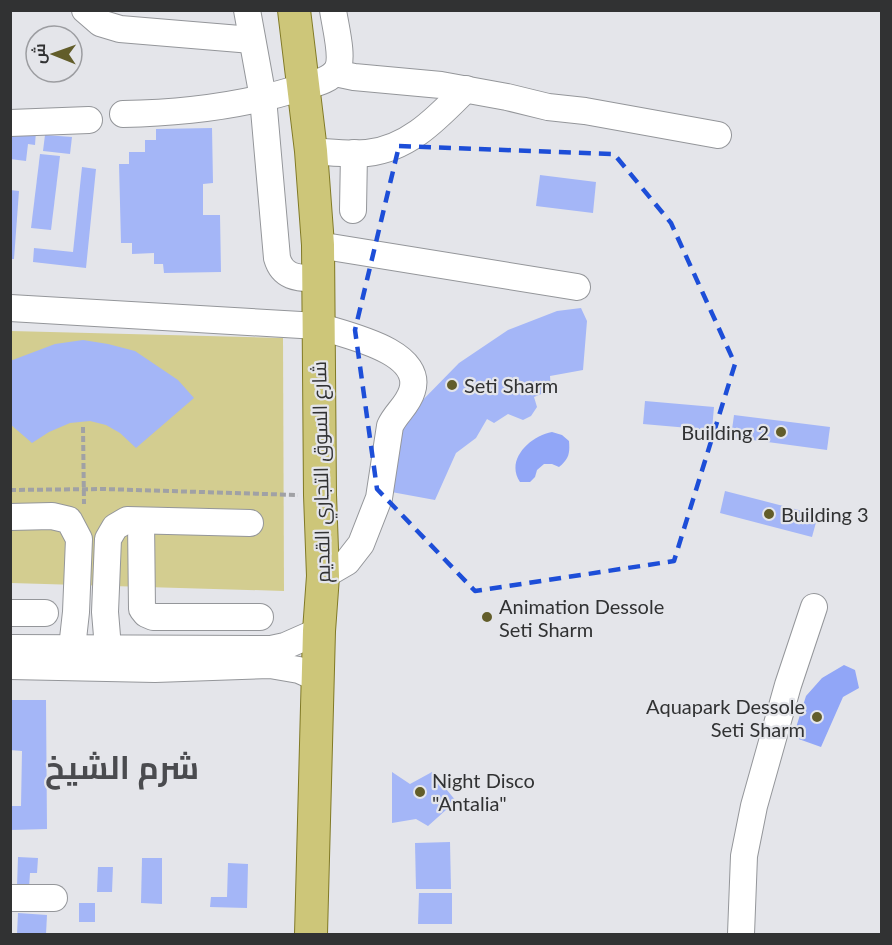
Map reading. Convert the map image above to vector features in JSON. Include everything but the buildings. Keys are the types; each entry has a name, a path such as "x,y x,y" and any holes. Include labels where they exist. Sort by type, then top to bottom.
{"main road":[{"name":"شارع السوق التجاري القديم","path":"294,10 311,151 318,245 323,576 319,631 311,934"}],"street":[{"path":"85,10 100,22 120,29 252,40"},
{"path":"247,10 263,98 277,258 282,269 291,276 318,279"},
{"path":"123,114 209,108 263,98 327,79 334,73 340,59 333,10"},
{"path":"334,73 466,89 548,107 585,111 718,135"},
{"path":"311,151 373,152 405,141 428,126 466,89"},
{"path":"10,123 89,120"},
{"path":"353,210 354,153"},
{"path":"318,245 577,287"},
{"path":"10,308 318,326 399,356 413,374 412,393 390,426 379,498 361,544 347,562 323,576"},
{"path":"10,517 52,516 69,520 79,539 72,648"},
{"path":"108,648 105,612 108,539 115,527 127,520 250,523"},
{"path":"141,521 142,609 146,614 153,617 260,617"},
{"path":"79,539 108,539"},
{"path":"741,934 744,856 754,806 788,685 814,607"},
{"path":"76,612 105,612"},
{"path":"10,613 45,613"},
{"path":"10,648 271,649 285,646 319,631"},
{"path":"10,666 155,669 270,665 298,670 318,679"},
{"path":"10,898 54,898"}],"path":[{"path":"83,427 83,490"},
{"path":"10,490 320,495"}],"highlighted area":[{"path":"399,146 614,154 671,223 735,364 674,561 475,591 377,489 355,330"}],"shaded area":[{"path":"11,331 283,338 284,591 11,583"}],"water":[{"path":"552,432 562,435 569,441 567,458 559,467 544,464 537,470 530,482 520,482 516,474 516,465 522,450 536,438"},
{"name":"Aquapark Dessole Seti Sharm","path":"844,665 855,670 859,688 843,697 821,747 793,737 806,696 822,678"}],"place":[{"name":"Seti Sharm","path":"452,385"},
{"name":"Building 2","path":"781,432"},
{"name":"Building 3","path":"769,514"},
{"name":"Animation Dessole Seti Sharm","path":"487,617"},
{"name":"Aquapark Dessole Seti Sharm","path":"817,717"},
{"name":"Night Disco \"Antalia\"","path":"420,792"}],"district":[{"name":"شرم الشيخ","path":"122,766"}]}
